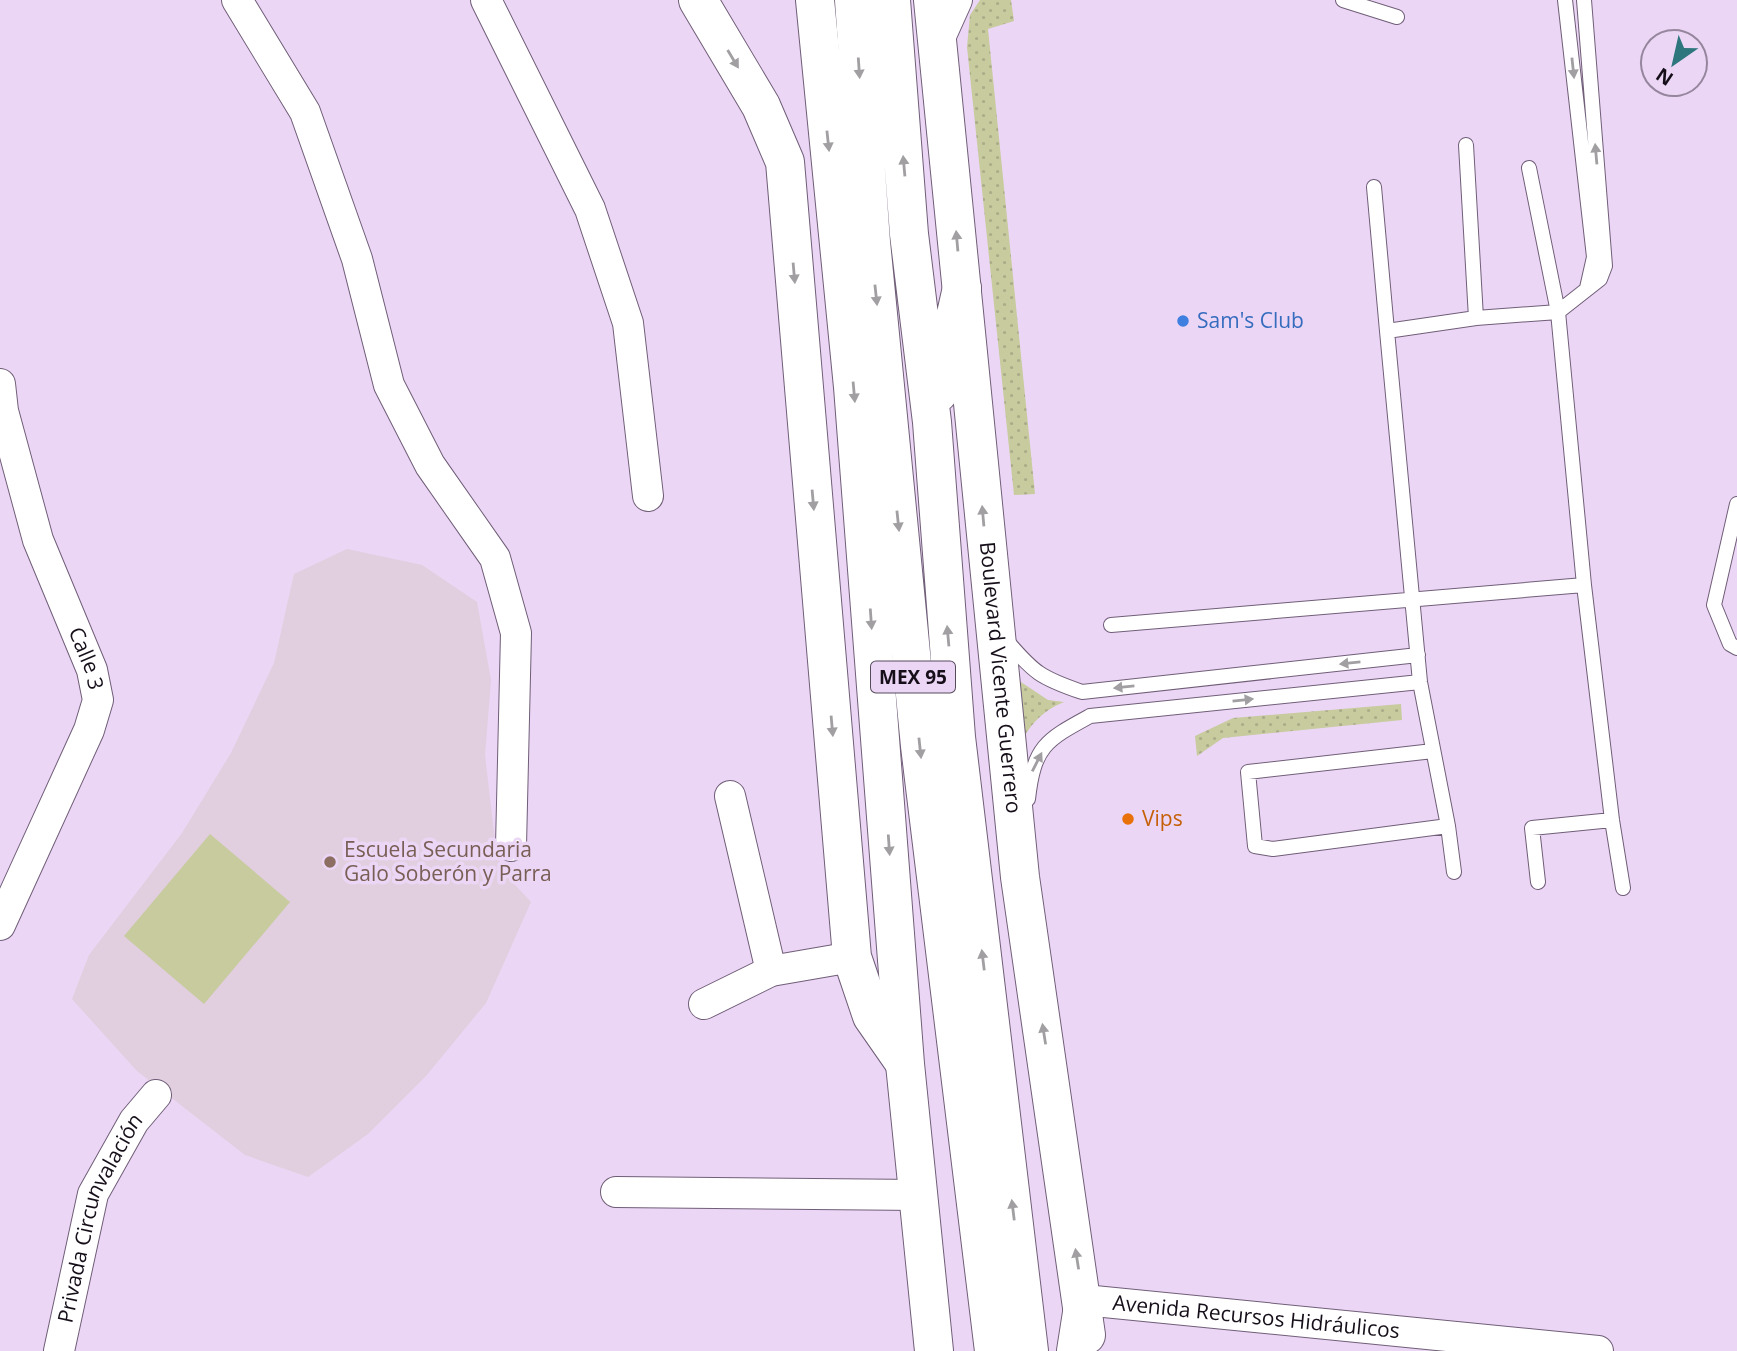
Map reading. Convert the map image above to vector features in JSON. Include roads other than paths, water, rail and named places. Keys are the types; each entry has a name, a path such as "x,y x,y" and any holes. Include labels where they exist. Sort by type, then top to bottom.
{"main road":[{"path":"698,0 761,106 785,162 852,957 872,1016 905,1064"},
{"path":"815,0 853,387 905,1064 934,1351"},
{"name":"MEX 95","path":"854,0 871,242 920,747 994,1351"},
{"name":"Boulevard Vicente Guerrero","path":"891,0 909,234 932,422 957,737 1030,1351"},
{"name":"Boulevard Vicente Guerrero","path":"933,0 1020,877 1084,1300 1088,1351"},
{"path":"932,422 962,288"},
{"path":"1076,1351 1084,1300"}],"street":[{"path":"237,0 305,112 357,258 389,384 430,465 495,558 516,633 511,846"},
{"path":"486,0 590,209 628,323 648,496"},
{"path":"939,40 957,0"},
{"name":"Calle 3","path":"0,384 3,411 38,540 92,670 98,699 89,730 0,925"},
{"path":"730,796 771,971"},
{"path":"704,1004 771,971 852,957"},
{"name":"Privada Circunvalación","path":"59,1351 93,1194 134,1121 156,1095"},
{"path":"616,1192 919,1195"},
{"name":"Avenida Recursos Hidráulicos","path":"1084,1300 1598,1351"}],"lane":[{"path":"1343,0 1397,17"},
{"path":"1565,0 1594,257 1587,288"},
{"path":"1387,331 1476,318 1558,312 1600,279 1605,266 1584,0"},
{"path":"1466,145 1476,318"},
{"path":"1529,168 1558,312 1584,585 1612,820 1623,888"},
{"path":"1374,187 1420,682 1448,826 1454,872"},
{"path":"1737,504 1714,605 1730,644 1737,648"},
{"path":"1111,625 1584,585"},
{"path":"993,625 1032,671 1048,681 1082,692 1418,655"},
{"path":"1020,877 1031,771 1049,738 1090,716 1420,682"},
{"path":"1082,692 1090,716"},
{"path":"1433,751 1248,772 1255,846 1273,849 1448,826"},
{"path":"1538,882 1532,828 1612,820"}],"place":[{"name":"Sam's Club","path":"1183,321"},
{"name":"Vips","path":"1128,819"},
{"name":"Escuela Secundaria Galo Soberón y Parra","path":"330,862"}]}
